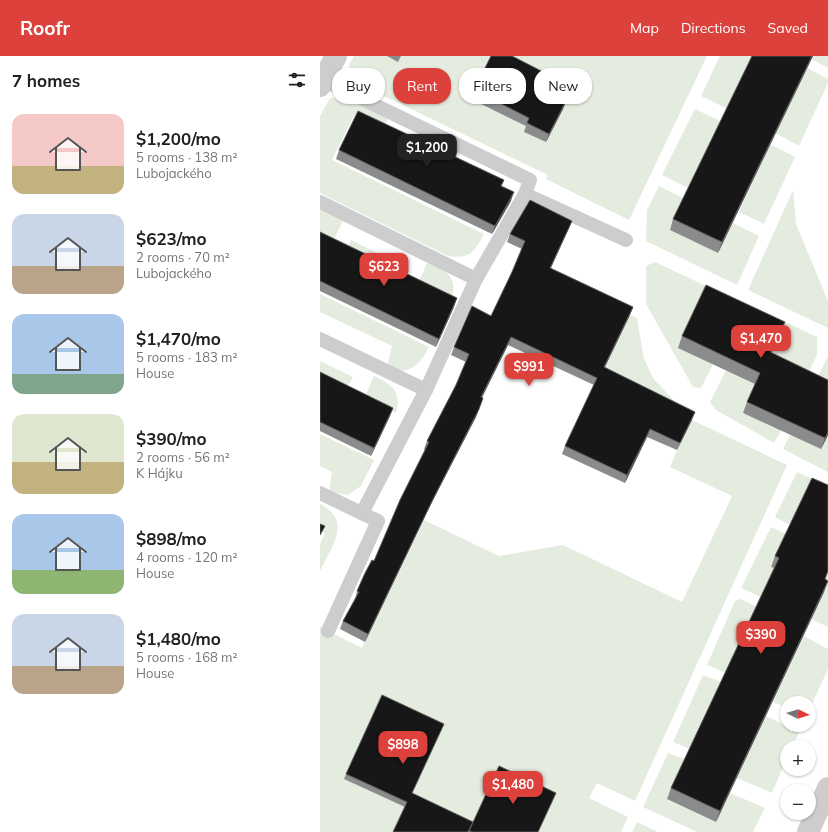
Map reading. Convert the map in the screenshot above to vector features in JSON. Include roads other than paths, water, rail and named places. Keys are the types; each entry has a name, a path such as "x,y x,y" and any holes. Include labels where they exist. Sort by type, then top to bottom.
{"street":[{"path":"322,82 336,56"},
{"path":"808,832 828,789"}],"lane":[{"path":"322,82 530,180 525,194 476,280 426,390 362,513"},
{"path":"525,194 626,240"},
{"path":"320,202 476,280"},
{"path":"320,339 426,390"},
{"path":"320,493 378,521 328,631"}]}
